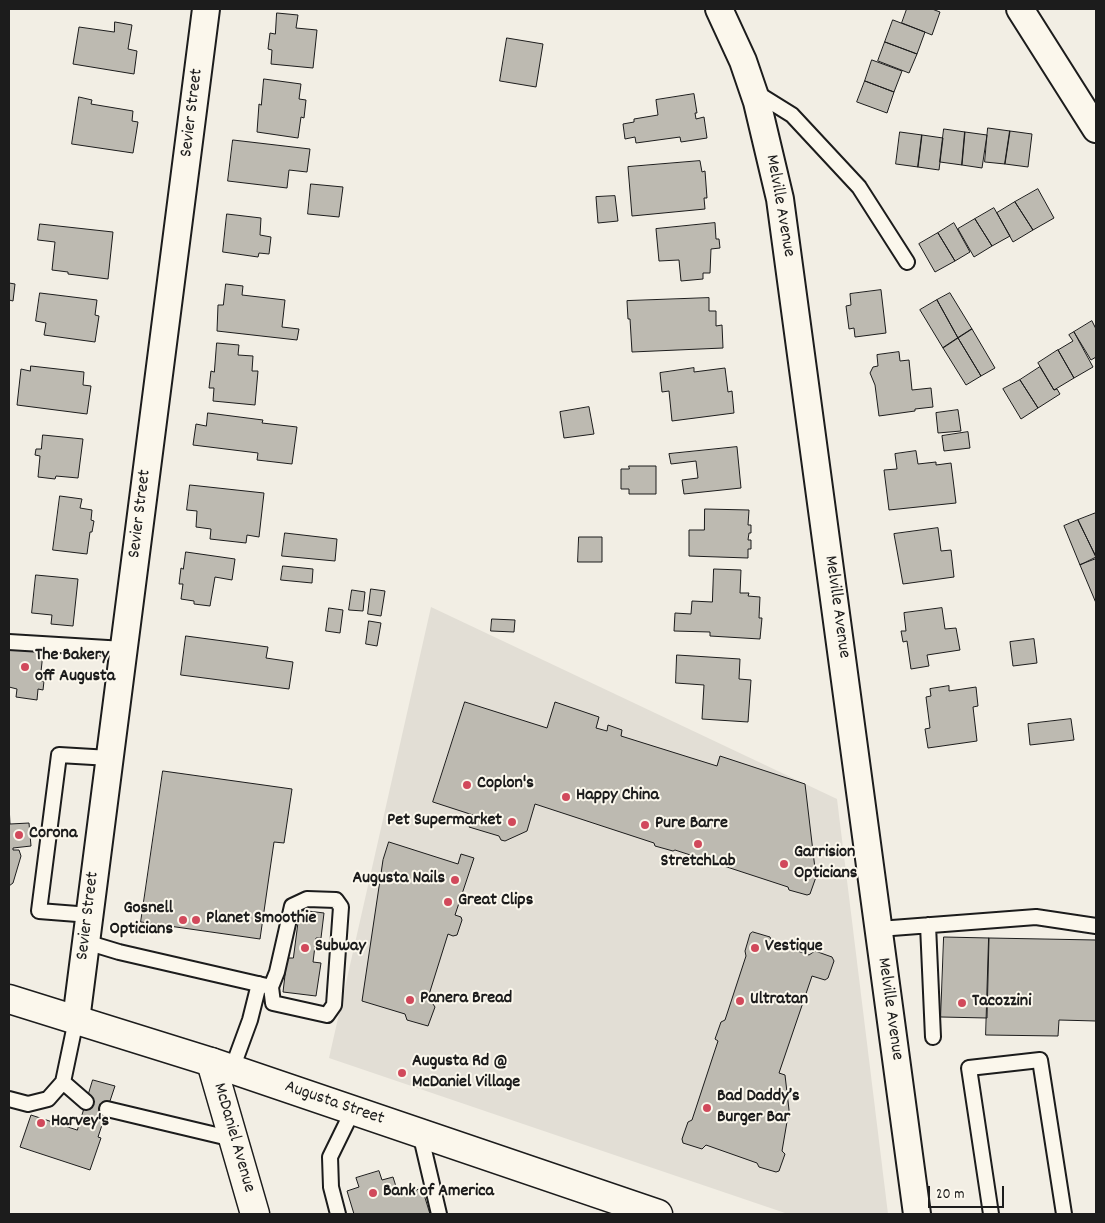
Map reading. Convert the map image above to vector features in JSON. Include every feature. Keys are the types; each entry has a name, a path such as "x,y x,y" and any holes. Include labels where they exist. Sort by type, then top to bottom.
{"main road":[{"name":"Augusta Street","path":"9,999 222,1066 658,1214"},
{"name":"McDaniel Avenue","path":"222,1066 234,1139 255,1214"}],"street":[{"name":"Sevier Street","path":"76,1020 206,9"},
{"name":"Melville Avenue","path":"719,9 743,61 754,92 768,141 780,199 917,1214"},
{"path":"1020,9 1096,129"}],"lane":[{"path":"754,92 792,115 858,187 907,262"},
{"path":"9,642 124,650"},
{"path":"90,914 39,911 58,755 110,758"},
{"path":"222,1066 250,1020 265,985 278,972 292,906 308,899 336,900 341,907 334,1005 327,1015 273,1003 265,985"},
{"path":"879,929 1036,917 1096,926"},
{"path":"928,925 933,1037"},
{"path":"86,942 118,952 265,985"},
{"path":"9,1099 28,1104 48,1099 63,1082 76,1020"},
{"path":"991,1214 969,1068 1040,1060 1064,1214"},
{"path":"63,1082 86,1102"},
{"path":"107,1109 234,1139"},
{"path":"338,1214 331,1187 330,1157 353,1110"},
{"path":"420,1133 439,1214"}],"shaded area":[{"path":"431,607 837,799 888,1214 788,1214 329,1058"}],"building":[{"path":"907,9 932,9 940,12 932,35 902,23"},
{"path":"277,13 298,15 296,28 317,30 313,68 271,64 272,50 268,49 270,33 275,34"},
{"path":"893,20 925,32 917,54 885,42"},
{"path":"115,22 132,25 128,49 137,51 134,74 73,64 79,27 114,32"},
{"path":"507,38 543,44 536,87 500,81"},
{"path":"885,42 917,54 909,73 878,61"},
{"path":"872,60 902,71 894,92 865,81"},
{"path":"264,79 301,84 299,99 306,100 304,118 301,117 298,138 257,132 259,104 261,105"},
{"path":"865,81 894,92 887,113 857,102"},
{"path":"694,94 696,119 704,117 707,138 681,142 680,137 636,143 635,137 625,139 623,124 634,122 634,119 658,115 656,100"},
{"path":"79,97 92,100 91,104 133,111 132,121 138,122 133,153 72,144"},
{"path":"988,128 1010,131 1005,164 985,162"},
{"path":"944,129 965,132 962,165 940,162"},
{"path":"1010,131 1032,134 1028,167 1005,164"},
{"path":"900,132 922,135 918,167 896,164"},
{"path":"965,132 987,135 982,168 962,165"},
{"path":"922,135 943,138 939,170 918,167"},
{"path":"233,140 310,149 307,172 289,170 287,188 228,181"},
{"path":"700,161 702,172 705,171 707,198 704,198 705,209 632,216 628,167"},
{"path":"311,184 343,187 339,217 308,214"},
{"path":"1038,189 1054,218 1033,230 1015,202"},
{"path":"615,196 618,221 598,223 596,197"},
{"path":"1015,202 1033,230 1013,242 997,213"},
{"path":"994,208 1010,236 992,246 975,219"},
{"path":"227,214 261,218 260,235 271,237 269,254 259,253 258,257 223,252"},
{"path":"975,219 992,246 974,257 958,229"},
{"path":"715,223 716,239 719,239 720,248 711,249 710,273 703,273 703,279 681,281 679,260 659,261 656,229"},
{"path":"954,223 970,252 955,261 938,233"},
{"path":"40,224 113,232 108,279 52,270 55,242 38,240"},
{"path":"938,233 955,261 935,272 919,244"},
{"path":"9,283 15,284 13,301 9,300"},
{"path":"226,284 243,286 242,295 285,300 282,327 299,329 297,340 217,331 218,305 223,305"},
{"path":"881,290 886,333 855,337 854,328 849,329 846,306 851,305 850,294"},
{"path":"40,293 97,300 95,315 99,316 95,342 44,335 46,323 36,321"},
{"path":"950,293 972,329 958,338 937,300"},
{"path":"709,298 709,311 716,311 716,326 722,325 723,348 632,352 627,301"},
{"path":"937,300 958,338 943,348 920,310"},
{"path":"1092,321 1096,329 1096,357 1091,360 1074,332"},
{"path":"972,329 995,368 981,376 958,338"},
{"path":"1074,332 1093,367 1074,378 1058,350 1073,341 1069,335"},
{"path":"958,338 981,376 966,385 943,348"},
{"path":"217,343 239,345 238,355 253,356 252,371 258,371 255,405 213,401 214,388 209,388 211,371 214,372"},
{"path":"1058,350 1074,378 1054,390 1038,363"},
{"path":"899,352 900,361 909,360 912,390 931,388 933,407 879,416 875,385 870,373 873,367 878,366 877,355"},
{"path":"31,366 84,372 83,385 91,386 87,414 17,405 21,369 30,371"},
{"path":"1040,367 1054,390 1057,389 1060,394 1038,408 1020,380"},
{"path":"694,368 694,372 725,368 728,392 732,391 734,413 672,421 669,391 662,392 660,373"},
{"path":"1020,380 1038,408 1021,419 1003,389"},
{"path":"589,407 594,434 564,438 560,412"},
{"path":"958,410 961,431 938,433 936,413"},
{"path":"208,413 263,420 262,423 297,427 292,464 257,460 258,453 193,445 196,424 206,426"},
{"path":"968,432 970,448 944,451 942,436"},
{"path":"43,435 83,439 78,478 56,476 55,479 38,477 40,456 35,455 36,449 41,449"},
{"path":"737,447 741,488 684,494 682,480 698,478 696,461 671,464 669,454"},
{"path":"916,451 918,464 936,462 936,465 951,463 956,503 889,510 884,470 897,469 895,454"},
{"path":"629,466 656,466 656,494 629,494 629,489 621,489 621,469 629,469"},
{"path":"190,485 264,493 259,537 247,535 246,543 210,539 211,529 196,527 197,511 187,510"},
{"path":"60,496 82,499 80,508 92,510 91,520 94,521 92,532 90,532 87,554 53,550"},
{"path":"705,509 749,510 748,525 751,525 751,533 749,533 748,540 751,540 751,549 748,549 748,558 689,556 689,530 704,530"},
{"path":"1096,513 1096,557 1078,520"},
{"path":"1078,520 1096,557 1080,565 1064,526"},
{"path":"938,528 941,551 951,550 954,577 903,584 894,534"},
{"path":"285,533 337,539 335,561 282,556"},
{"path":"579,537 602,537 602,562 578,562"},
{"path":"186,552 235,559 232,580 215,577 210,606 194,604 194,601 181,599 183,584 179,584"},
{"path":"1096,559 1096,603 1080,565"},
{"path":"283,566 313,569 312,583 281,580"},
{"path":"714,569 741,570 740,593 749,593 748,596 760,597 759,618 762,618 760,639 710,636 710,632 674,631 675,613 691,614 692,601 712,602"},
{"path":"36,575 78,579 73,626 51,624 52,615 32,613"},
{"path":"371,589 385,591 381,616 368,614"},
{"path":"352,590 365,592 363,611 349,610"},
{"path":"329,608 343,610 340,633 326,631"},
{"path":"942,608 945,629 956,628 960,650 927,655 929,666 911,669 907,641 903,642 901,631 906,631 904,613"},
{"path":"492,619 515,620 514,632 491,631"},
{"path":"369,621 381,623 377,646 366,644"},
{"path":"186,636 268,647 266,658 293,662 289,689 181,675"},
{"path":"1034,639 1037,663 1013,666 1010,642"},
{"name":"The Bakery off Augusta","path":"9,648 43,653 40,681 44,681 43,690 38,689 37,700 16,697 17,689 9,687"},
{"path":"677,655 740,659 739,679 751,680 748,722 702,719 704,685 676,683"},
{"path":"949,686 949,691 976,687 978,706 973,707 977,741 928,748 925,729 930,728 926,697 931,696 930,689"},
{"path":"465,702 547,728 555,702 599,717 596,728 607,731 608,725 622,730 621,736 717,766 720,756 805,784 816,877 810,894 807,895 789,890 788,887 675,850 655,846 654,843 535,804 527,831 505,841 501,840 499,836 469,827 473,815 433,802"},
{"path":"1071,719 1074,740 1030,745 1028,724"},
{"path":"163,771 292,789 284,843 274,842 260,939 141,922"},
{"name":"Corona","path":"9,805 10,824 29,823 31,846 13,848 13,850 19,850 21,856 13,883 9,886"},
{"path":"389,842 458,864 461,854 474,858 455,915 461,917 462,920 457,935 448,934 427,1001 435,1007 428,1026 407,1020 405,1014 362,1001 383,860"},
{"name":"Subway","path":"300,910 324,913 321,938 316,938 313,962 321,963 316,996 283,992 287,958 293,958"},
{"path":"753,932 770,937 772,942 809,955 815,951 832,957 834,961 828,978 825,980 812,976 779,1073 785,1075 789,1110 782,1151 785,1154 779,1171 776,1172 759,1167 757,1163 706,1145 702,1149 683,1143 682,1139 688,1122 692,1120 718,1041 715,1039 721,1022 725,1020 746,956 745,951 750,934"},
{"path":"944,937 989,938 987,1018 941,1017"},
{"path":"989,938 1096,940 1096,1021 1059,1020 1058,1036 986,1035"},
{"name":"Harvey's","path":"93,1080 115,1086 98,1137 101,1138 90,1170 20,1147 31,1115 77,1130"},
{"name":"Bank of America","path":"379,1171 382,1180 393,1177 399,1196 422,1188 430,1214 354,1214 347,1191 359,1187 356,1178"}],"place":[{"name":"The Bakery off Augusta","path":"25,667"},
{"name":"Coplon's","path":"467,785"},
{"name":"Happy China","path":"566,797"},
{"name":"Pet Supermarket","path":"512,822"},
{"name":"Pure Barre","path":"645,825"},
{"name":"Corona","path":"19,835"},
{"name":"StretchLab","path":"698,844"},
{"name":"Garrision Opticians","path":"784,864"},
{"name":"Augusta Nails","path":"455,880"},
{"name":"Great Clips","path":"448,902"},
{"name":"Gosnell Opticians","path":"183,920"},
{"name":"Planet Smoothie","path":"196,920"},
{"name":"Subway","path":"305,948"},
{"name":"Vestique","path":"755,948"},
{"name":"Panera Bread","path":"410,1000"},
{"name":"Ultratan","path":"740,1001"},
{"name":"Tacozzini","path":"962,1003"},
{"name":"Augusta Rd @ McDaniel Village","path":"402,1073"},
{"name":"Bad Daddy’s Burger Bar","path":"707,1108"},
{"name":"Harvey's","path":"41,1123"},
{"name":"Bank of America","path":"373,1193"}]}
